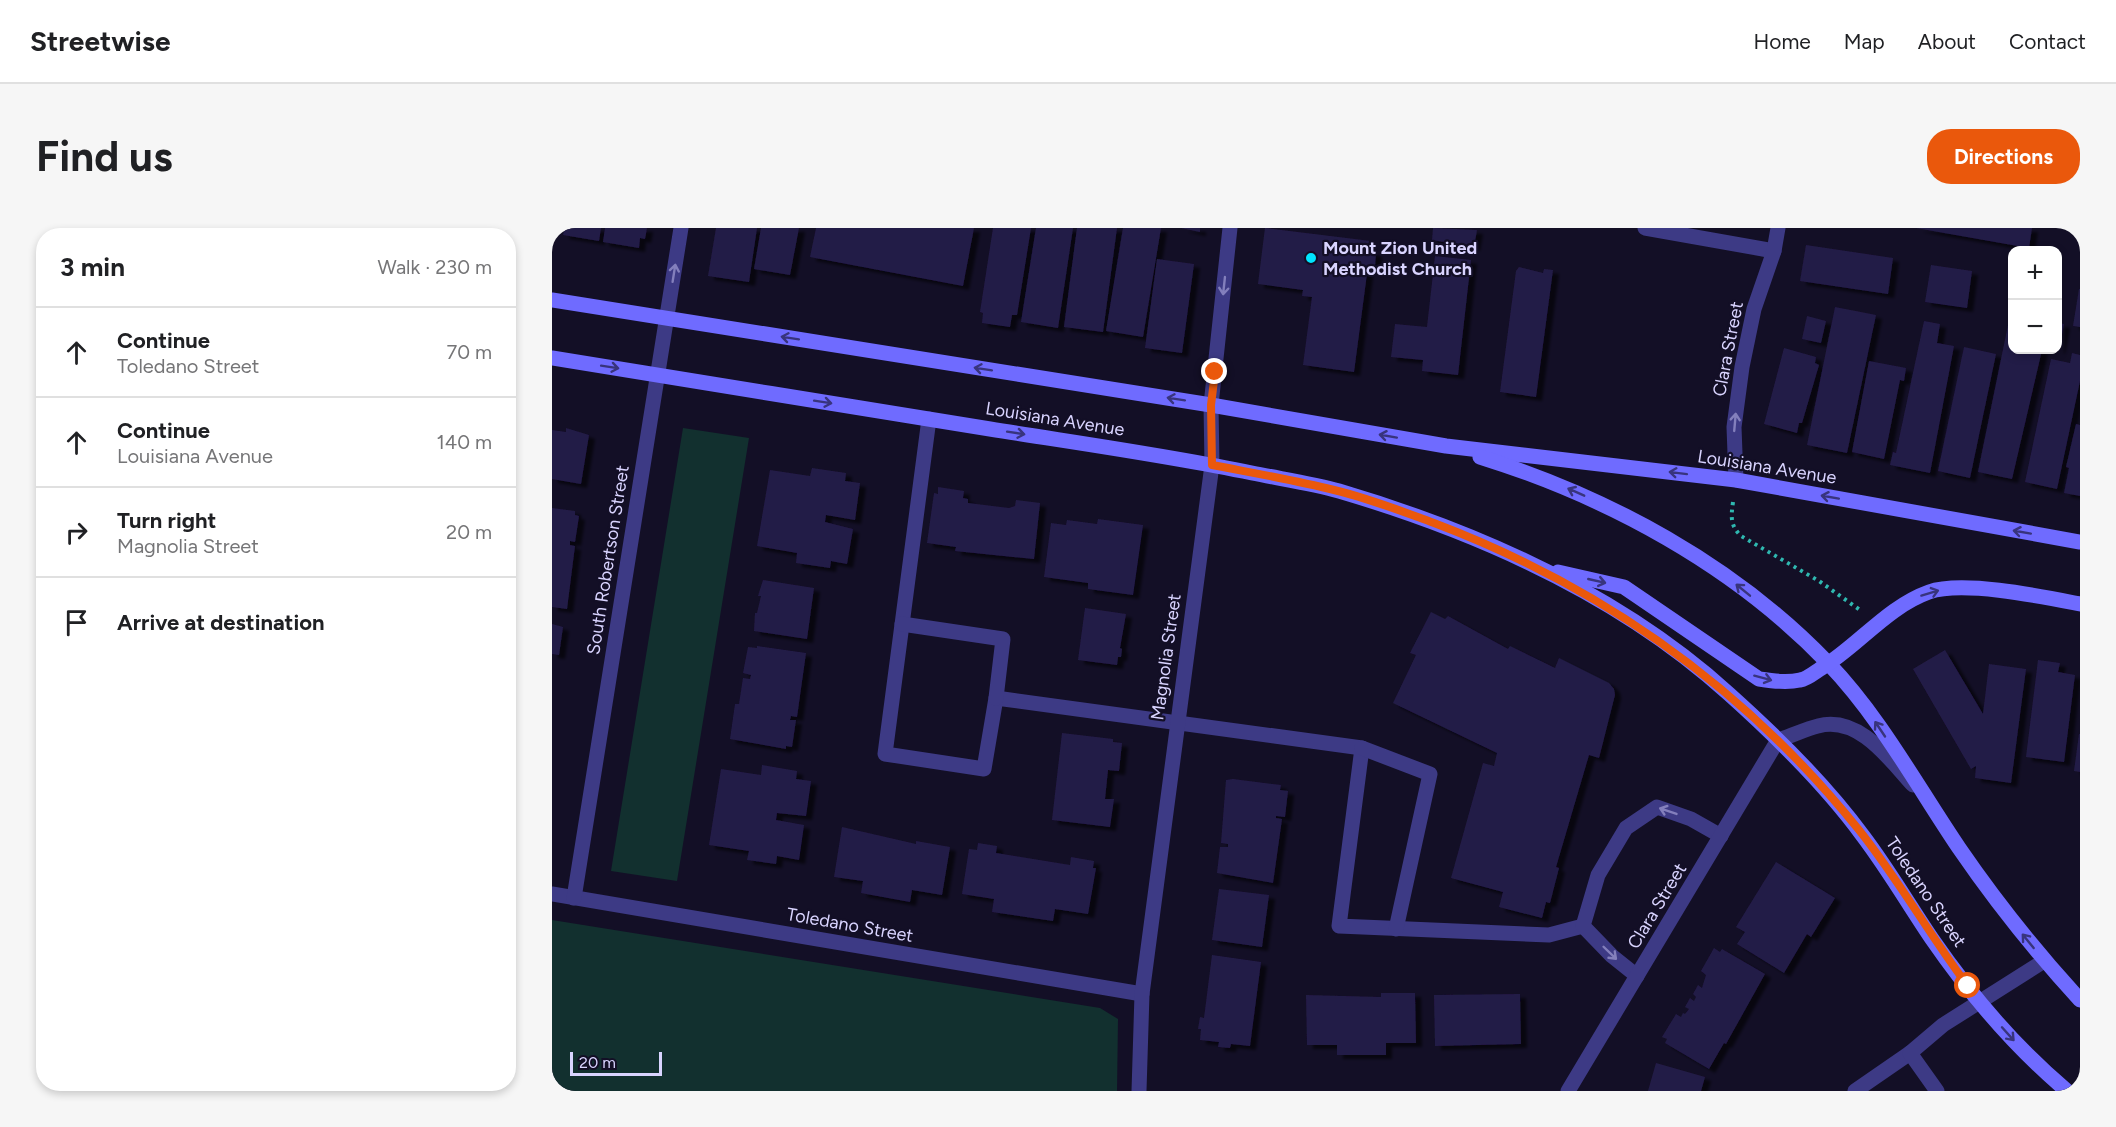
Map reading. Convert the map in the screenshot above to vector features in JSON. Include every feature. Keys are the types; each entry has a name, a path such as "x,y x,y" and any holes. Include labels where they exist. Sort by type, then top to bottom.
{"street":[{"name":"South Robertson Street","path":"574,898 681,228"},
{"name":"Magnolia Street","path":"1139,1091 1142,993 1212,465 1211,405 1230,228"},
{"path":"1645,228 1774,250"},
{"name":"Clara Street","path":"1736,480 1734,427 1742,367 1754,309 1774,250 1778,228"},
{"name":"Louisiana Avenue","path":"552,300 1211,405 1446,446 1736,480 2080,542"},
{"name":"Louisiana Avenue","path":"552,358 1212,465 1335,490 1487,543 1540,568 1630,620 1665,645 1725,690 1778,740"},
{"path":"902,624 1004,639 984,769 885,754 902,624 929,419"},
{"name":"Louisiana Avenue","path":"1446,446 1533,473 1611,508 1650,529 1732,581 1797,633 1829,663"},
{"name":"Louisiana Avenue","path":"1540,568 1624,587 1759,679 1779,682 1802,680 1829,663 1902,606 1931,591 1971,588 2080,604"},
{"path":"1829,663 1864,706 2006,914 2044,961 2080,1000"},
{"path":"996,698 1362,748 1430,774 1396,929"},
{"path":"1778,740 1821,725 1848,727 1871,740 1929,802"},
{"name":"Clara Street","path":"1568,1091 1778,740"},
{"name":"Toledano Street","path":"1778,740 1859,830 1895,879 1933,940 1980,1000 2009,1035 2067,1091"},
{"path":"1362,748 1339,926 1549,935 1583,926"},
{"path":"1583,926 1598,875 1626,828 1657,807 1691,819 1721,836"},
{"name":"Toledano Street","path":"552,894 1142,993"},
{"path":"1583,926 1612,956 1637,976"},
{"path":"1855,1091 1910,1053 1943,1025 2044,961"},
{"path":"1910,1053 1937,1091"}],"path":[{"path":"1736,480 1731,520 1734,529 1756,547 1819,581 1850,602 1874,627"}],"green space":[{"path":"683,428 749,438 677,881 611,871"},
{"path":"552,920 1100,1008 1118,1019 1117,1091 552,1091"}],"building":[{"path":"565,228 601,228 599,241 563,235"},
{"path":"605,228 647,228 645,239 640,238 639,248 603,242"},
{"path":"716,228 757,228 749,282 708,276"},
{"path":"761,228 799,228 790,275 754,269"},
{"path":"816,228 974,228 963,286 810,257"},
{"path":"993,228 1031,228 1017,315 1012,315 1010,327 982,323 983,313 980,312"},
{"path":"1036,228 1073,228 1058,328 1021,322"},
{"path":"1077,228 1117,228 1103,332 1064,327"},
{"path":"1123,228 1161,228 1143,337 1106,331"},
{"path":"1181,228 1200,228 1200,232"},
{"path":"1265,228 1371,241 1369,251 1376,253 1375,266 1368,266 1354,372 1303,365 1312,297 1302,296 1303,290 1258,284"},
{"path":"1433,228 1477,230 1474,247 1432,240"},
{"path":"1916,228 2032,228 2029,246 2018,246"},
{"path":"1806,245 1893,258 1888,294 1800,281"},
{"path":"1435,256 1471,260 1458,375 1422,371 1423,360 1391,357 1395,324 1427,327"},
{"path":"1157,259 1194,264 1182,353 1145,348"},
{"path":"1931,265 1972,271 1967,308 1925,302"},
{"path":"1519,267 1543,273 1544,269 1553,270 1536,397 1500,392 1516,271"},
{"path":"2080,289 2080,327 2073,326"},
{"path":"1835,307 1876,315 1847,453 1807,445"},
{"path":"1807,316 1826,321 1821,343 1802,339"},
{"path":"1924,321 1940,324 1937,343 1954,346 1930,473 1890,465 1893,452 1896,453"},
{"path":"2008,325 2008,354 2041,354 2012,479 1978,472"},
{"path":"1964,347 1996,354 1970,478 1938,471"},
{"path":"1784,348 1816,357 1815,363 1819,365 1797,433 1764,424"},
{"path":"2072,353 2080,355 2080,381 2057,489 2025,482 2051,359 2070,363"},
{"path":"1869,361 1906,368 1904,381 1900,380 1884,459 1852,452"},
{"path":"2076,424 2080,425 2080,496 2064,493 2069,468 2066,467"},
{"path":"566,428 589,435 581,484 552,479 552,430 566,432"},
{"path":"812,468 846,473 845,481 860,483 855,520 826,515 825,522 853,529 847,564 831,561 830,568 796,563 797,553 757,546 770,470 810,476"},
{"path":"938,487 964,491 963,498 968,499 968,503 1009,508 1015,506 1016,500 1040,503 1034,559 955,551 956,547 927,543 934,493 938,494"},
{"path":"552,508 575,511 575,515 579,516 575,542 570,541 570,545 575,546 567,609 552,607"},
{"path":"1098,519 1143,525 1133,595 1088,589 1088,583 1044,577 1051,523 1066,525 1067,520 1097,524"},
{"path":"763,580 814,588 807,639 754,631 755,613 757,613 761,596 758,596"},
{"path":"1085,608 1126,614 1120,648 1122,649 1121,657 1118,657 1117,665 1078,660"},
{"path":"1431,612 1445,619 1448,616 1508,649 1510,646 1555,668 1559,658 1609,683 1614,689 1615,695 1599,758 1589,755 1556,867 1559,868 1550,903 1546,902 1542,918 1499,907 1503,892 1451,878 1483,763 1494,766 1497,753 1393,703 1416,655 1410,653"},
{"path":"552,624 563,627 559,655 552,654"},
{"path":"757,646 806,653 797,717 791,716 790,720 796,720 792,747 786,746 786,749 730,739 735,704 739,704 743,678 750,679 751,675 743,673 748,647 757,648"},
{"path":"1945,650 1983,714 1989,664 2026,669 2011,783 1975,778 1976,766 1971,769 1913,669"},
{"path":"2038,660 2060,663 2058,672 2075,675 2064,762 2026,757"},
{"path":"1062,733 1113,739 1113,742 1122,743 1119,771 1108,770 1105,799 1114,799 1110,827 1052,820"},
{"path":"2080,734 2080,772 2074,771"},
{"path":"762,765 797,771 796,779 811,781 806,816 777,813 776,820 804,825 799,860 777,856 776,864 747,860 749,851 709,845 721,769 761,775"},
{"path":"1226,780 1281,785 1280,790 1288,791 1285,817 1276,816 1282,819 1273,883 1217,873 1220,847 1228,847 1228,844 1221,843"},
{"path":"842,827 916,844 916,841 950,847 942,895 912,890 910,902 861,893 863,881 834,877"},
{"path":"978,843 997,846 996,853 1070,865 1071,857 1094,861 1093,868 1096,868 1088,914 1055,909 1053,921 992,912 994,899 962,894 969,849 977,850"},
{"path":"1776,862 1835,898 1811,937 1807,934 1784,973 1737,944 1745,932 1736,927"},
{"path":"1219,889 1269,895 1262,947 1212,940"},
{"path":"1714,948 1720,952 1722,949 1765,974 1726,1044 1724,1043 1709,1069 1665,1043 1667,1039 1662,1037 1676,1014 1681,1017 1689,1009 1685,1007 1690,998 1694,1001 1696,997 1693,994 1698,985 1702,988 1706,975 1701,971"},
{"path":"1212,955 1261,962 1250,1046 1231,1044 1230,1048 1218,1047 1219,1042 1200,1040 1201,1029 1198,1029 1200,1017 1204,1018"},
{"path":"1381,993 1415,993 1416,1043 1386,1043 1386,1055 1337,1055 1337,1045 1307,1045 1306,995 1381,997"},
{"path":"1520,994 1521,1044 1435,1046 1434,995"},
{"path":"1656,1063 1705,1077 1701,1091 1648,1091"}],"place":[{"name":"Mount Zion United Methodist Church","path":"1311,258"}],"route":[{"path":"1215,372 1211,405 1212,465 1335,490 1487,543 1595,598 1630,620 1725,690 1778,740 1859,830 1895,879 1933,940 1968,986"}]}
